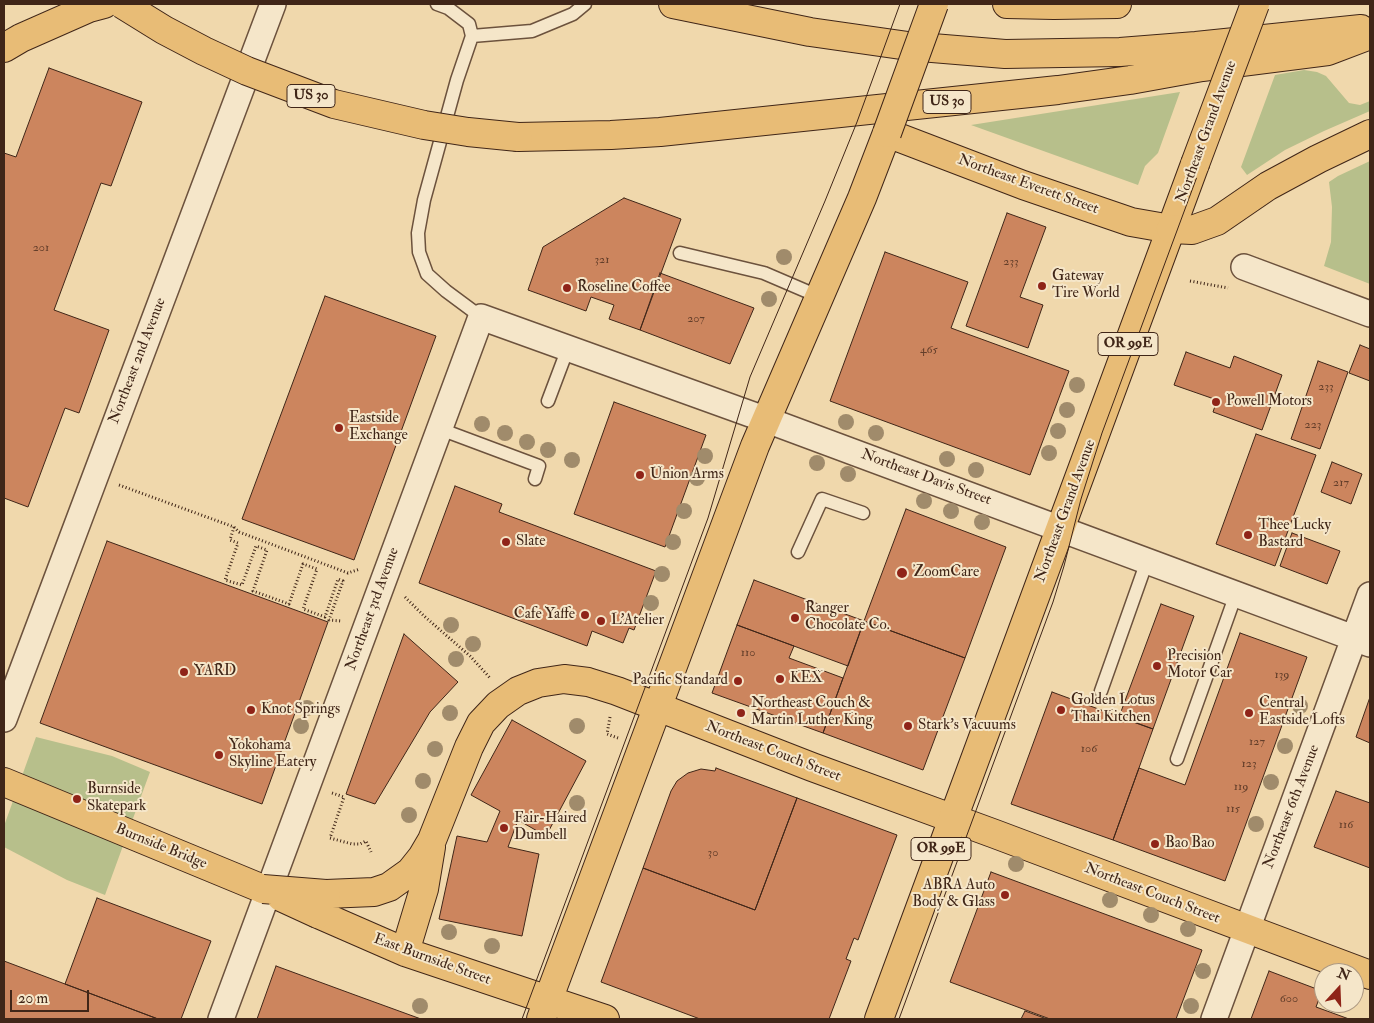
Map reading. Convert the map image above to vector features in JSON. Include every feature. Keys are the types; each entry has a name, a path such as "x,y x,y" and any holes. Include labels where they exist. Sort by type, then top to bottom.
{"main road":[{"path":"4,48 21,38 89,8 104,4"},
{"name":"US 30","path":"122,4 164,30 204,51 255,75 334,104 424,125 518,137 660,132 1058,90 1130,80 1202,66 1328,52 1370,35"},
{"path":"673,4 859,40 1005,54 1130,51 1370,29"},
{"path":"545,1010 728,516 862,198 934,4"},
{"path":"1007,4 1117,4"},
{"name":"Northeast Grand Avenue","path":"879,1019 1255,4"},
{"name":"Northeast Everett Street","path":"887,133 1131,222 1171,229 1192,230 1205,227 1217,221 1268,186 1318,158 1370,134"},
{"name":"Northeast Couch Street","path":"264,895 322,904 390,887 410,872 432,840 469,747 481,723 498,704 508,697 538,683 564,679 588,682 605,687 812,768 1370,975"},
{"name":"Burnside Bridge","path":"4,782 264,895"},
{"path":"405,952 424,889 432,840"},
{"name":"East Burnside Street","path":"322,904 405,952 545,1010 605,1019"}],"street":[{"name":"Northeast 2nd Avenue","path":"4,719 273,4"},
{"path":"1244,267 1370,314"},
{"name":"Northeast Davis Street","path":"481,317 767,420 1362,641"},
{"name":"Northeast 3rd Avenue","path":"221,1019 264,895 386,576 481,317"},
{"name":"Northeast 6th Avenue","path":"1214,1019 1346,665 1362,641 1370,595"}],"lane":[{"path":"437,4 448,8 469,24 472,36 457,80 426,191 418,233 419,252 427,274 446,292 481,317"},
{"path":"472,36 532,31 573,14 585,4"},
{"path":"680,253 764,273 820,297"},
{"path":"548,401 568,348"},
{"path":"440,429 539,466 535,479"},
{"path":"798,552 822,500 863,513"},
{"path":"1101,691 1147,561"},
{"path":"1176,760 1236,594"}],"path":[{"path":"95,476 234,527 239,532 258,540 348,573"},
{"path":"234,527 230,540 238,543 225,580 242,585 258,540"},
{"path":"269,544 253,591 289,604 306,557"},
{"path":"256,546 267,550"},
{"path":"320,563 303,609 325,617 338,579 343,581 329,620"},
{"path":"303,564 317,569"},
{"path":"386,576 424,616 470,656 508,697"},
{"path":"610,716 607,734 620,739"},
{"path":"344,797 330,838 352,844 366,842 370,852"}],"green space":[{"path":"1304,70 1326,76 1349,103 1360,105 1370,101 1370,111 1285,150 1247,175 1241,167 1275,75"},
{"path":"1180,92 1158,153 1145,166 1138,185 971,125"},
{"path":"1370,161 1370,284 1324,266 1331,242 1332,207 1329,182"},
{"name":"Burnside Skatepark","path":"36,737 112,756 150,772 105,895 67,880 4,847 4,826"}],"building":[{"path":"49,68 142,102 111,186 101,183 54,310 109,330 79,413 65,408 28,507 4,498 4,153 16,157"},
{"path":"624,198 681,219 640,330 609,319 614,305 591,297 586,311 528,290 543,247"},
{"path":"1007,213 1046,227 1020,297 1043,305 1028,348 966,326"},
{"path":"885,252 968,282 951,328 1069,371 1030,475 830,401"},
{"path":"660,273 754,308 730,364 640,330"},
{"name":"Eastside Exchange","path":"325,296 436,336 354,560 242,519"},
{"path":"1360,345 1370,349 1370,381 1349,373"},
{"path":"1186,352 1230,368 1234,356 1282,375 1262,430 1213,412 1217,400 1174,385"},
{"path":"1318,361 1348,372 1320,449 1291,439"},
{"name":"Union Arms","path":"614,402 706,435 665,547 574,514"},
{"path":"1256,434 1316,455 1275,566 1216,544"},
{"path":"1332,462 1362,474 1351,504 1321,492"},
{"name":"Slate","path":"455,486 502,504 499,512 656,571 634,630 629,628 623,643 592,631 587,646 419,583"},
{"path":"906,509 1006,547 965,658 864,621"},
{"path":"1292,533 1340,551 1327,584 1280,566"},
{"name":"YARD","path":"107,541 328,622 262,804 40,723"},
{"path":"754,580 864,621 848,666 737,625"},
{"name":"Precision Motor Car","path":"1161,604 1194,616 1153,729 1119,717"},
{"path":"864,621 965,658 923,770 823,733"},
{"path":"737,625 794,646 789,658 843,678 823,733 712,693"},
{"name":"Central Eastside Lofts","path":"1240,633 1307,657 1225,881 1113,840 1139,768 1185,785"},
{"path":"404,634 458,682 430,712 375,804 346,794"},
{"path":"1052,692 1153,729 1113,840 1011,804"},
{"path":"1370,697 1370,743 1356,737"},
{"name":"Fair-Haired Dumbell","path":"512,720 586,761 546,836 518,820 508,847 539,854 522,936 439,919 457,836 487,842 500,811 471,795"},
{"path":"716,768 797,798 755,910 643,868 671,791 677,781 688,773 701,769 715,771"},
{"path":"1336,791 1370,803 1370,868 1314,847"},
{"path":"797,798 897,835 858,940 854,938 846,959 851,961 829,1019 700,1019 601,982 643,868 755,910"},
{"path":"991,872 1202,950 1176,1019 1050,1019 950,982"},
{"path":"97,898 211,941 181,1019 158,1019 65,984"},
{"path":"4,961 65,984 158,1019 4,1019"},
{"path":"276,966 355,995 421,1019 257,1019"},
{"path":"1269,971 1314,988 1314,1013 1332,1013 1349,1019 1251,1019"},
{"path":"1025,1011 1047,1019 1021,1019"}],"tram line":[{"path":"522,1019 708,518 750,377 857,122 900,4"},
{"path":"899,1019 1053,602 1081,499 1102,433 1261,4"}],"place":[{"name":"Gateway Tire World","path":"1042,286"},
{"name":"Roseline Coffee","path":"567,288"},
{"name":"Powell Motors","path":"1216,402"},
{"name":"Eastside Exchange","path":"339,428"},
{"name":"Union Arms","path":"640,475"},
{"name":"Thee Lucky Bastard","path":"1248,535"},
{"name":"Slate","path":"506,542"},
{"name":"ZoomCare","path":"902,573"},
{"name":"Cafe Yaffe","path":"585,615"},
{"name":"Ranger Chocolate Co.","path":"795,618"},
{"name":"L'Atelier","path":"601,621"},
{"name":"Precision Motor Car","path":"1157,666"},
{"name":"YARD","path":"184,672"},
{"name":"KEX","path":"780,679"},
{"name":"Pacific Standard","path":"738,681"},
{"name":"Knot Springs","path":"251,710"},
{"name":"Golden Lotus Thai Kitchen","path":"1061,710"},
{"name":"Northeast Couch & Martin Luther King","path":"741,713"},
{"name":"Central Eastside Lofts","path":"1249,713"},
{"name":"Stark’s Vacuums","path":"908,726"},
{"name":"Yokohama Skyline Eatery","path":"219,755"},
{"name":"Burnside Skatepark","path":"77,799"},
{"name":"Fair-Haired Dumbell","path":"504,828"},
{"name":"Bao Bao","path":"1155,844"},
{"name":"ABRA Auto Body & Glass","path":"1005,895"}]}
